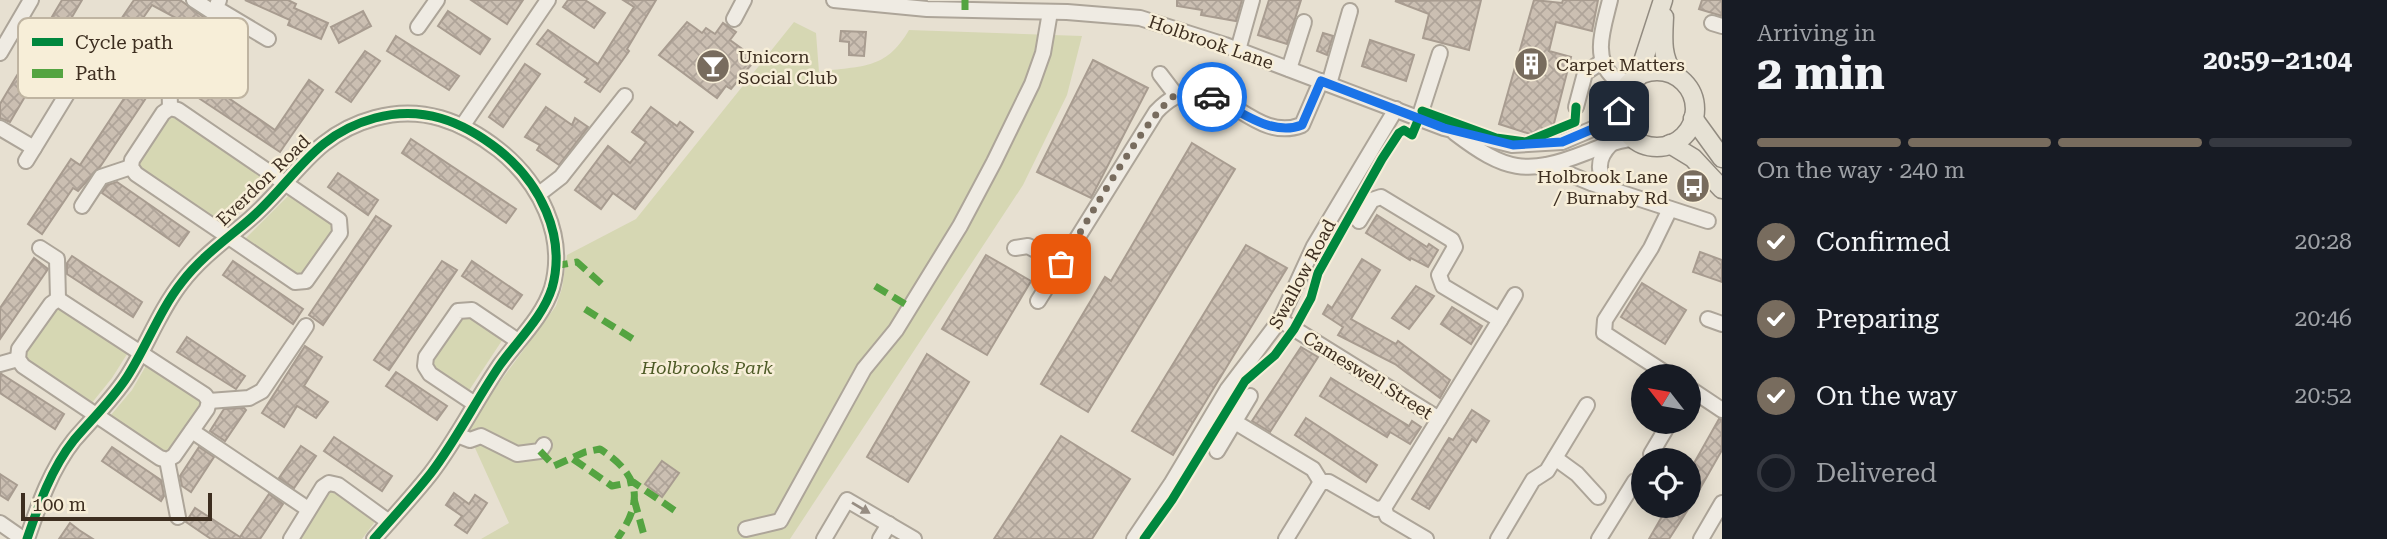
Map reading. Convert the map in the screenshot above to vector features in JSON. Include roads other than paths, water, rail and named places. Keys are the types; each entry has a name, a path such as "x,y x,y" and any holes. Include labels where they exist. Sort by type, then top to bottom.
{"main road":[{"path":"1663,0 1663,49 1667,64 1692,95 1693,118 1686,133 1670,144 1651,147 1632,139 1620,122 1625,88 1663,0"},
{"path":"1625,88 1655,71 1674,73"},
{"path":"1693,118 1722,158"},
{"path":"1670,144 1693,158 1722,189"}],"street":[{"path":"21,18 32,0"},
{"path":"194,0 217,7 233,18"},
{"path":"418,27 437,0"},
{"path":"463,125 548,0"},
{"path":"734,19 744,0"},
{"name":"Holbrook Lane","path":"834,0 927,9 1050,12 1117,7 1451,130 1513,145 1562,142 1609,122 1625,88"},
{"path":"1238,50 1252,0"},
{"path":"1610,0 1601,37 1603,61 1625,88"},
{"path":"1038,301 1156,112 1182,91 1201,91 1268,125 1287,131 1302,125 1325,83 1350,11"},
{"path":"746,529 780,521 864,369 896,330 960,226 1032,84 1043,53 1050,12"},
{"path":"1289,69 1304,22"},
{"path":"0,53 18,23"},
{"path":"248,27 268,39"},
{"path":"1419,118 1440,53"},
{"path":"1576,107 1585,74 1603,61"},
{"path":"1160,74 1176,95"},
{"path":"539,194 561,177 625,96"},
{"path":"26,161 65,98"},
{"path":"170,98 170,108 157,122 132,160 131,167 136,174 295,282 306,281 340,233 342,226 339,220 178,110 170,108"},
{"name":"Swallow Road","path":"1134,539 1171,484 1227,390 1280,320 1314,246 1396,109"},
{"name":"Everdon Road","path":"25,539 59,463 115,394 183,279 285,183 313,150 351,127 375,118 418,113 463,125 519,165 539,194 552,228 554,273 542,308 475,404 430,475 374,539"},
{"path":"0,128 34,148"},
{"name":"Holbrook Lane","path":"1451,130 1476,149 1516,167 1547,165 1632,139"},
{"path":"1612,143 1604,152 1599,167 1605,182 1618,192"},
{"name":"Holbrook Lane","path":"1547,165 1618,192 1708,221"},
{"path":"82,206 101,177 131,167"},
{"path":"1359,221 1372,200 1381,197 1452,240 1455,247 1439,275 1443,286 1500,320"},
{"path":"1652,364 1604,333 1605,320 1651,248 1670,209"},
{"path":"1015,248 1028,246 1061,264"},
{"path":"40,248 57,259 58,299"},
{"path":"1439,419 1515,295"},
{"path":"58,299 205,395 209,401"},
{"path":"58,299 51,303 19,349 18,359 23,366 167,460 178,517"},
{"path":"475,404 430,374 425,366 426,357 458,311 464,308 472,310 518,341"},
{"name":"Cameswell Street","path":"1280,320 1439,419 1384,508"},
{"path":"209,401 249,398 262,391 306,326"},
{"path":"0,364 18,359"},
{"path":"1217,451 1250,396"},
{"path":"1701,396 1722,410"},
{"path":"167,460 174,456 192,431 209,401"},
{"path":"1498,539 1533,480 1547,471 1587,405"},
{"path":"1701,405 1722,418"},
{"path":"1235,422 1313,469 1321,482"},
{"path":"192,431 308,509"},
{"path":"457,435 470,440 481,436 517,454 540,451 544,445"},
{"path":"1555,458 1577,474 1598,497"},
{"path":"1321,482 1329,482 1376,509 1384,508 1387,516 1426,539"},
{"path":"1286,539 1321,482"},
{"path":"291,539 308,509 323,487 329,483 338,485 389,522"},
{"path":"1600,539 1631,488"},
{"path":"824,539 847,500 914,539"},
{"path":"1701,539 1722,503"},
{"path":"0,523 25,539"},
{"path":"880,539 889,524"}],"place":[{"name":"Carpet Matters","path":"1531,64"},
{"name":"Unicorn Social Club","path":"713,66"},
{"name":"Holbrook Lane / Burnaby Rd","path":"1693,186"}],"park label":[{"name":"Holbrooks Park","path":"707,367"}]}
